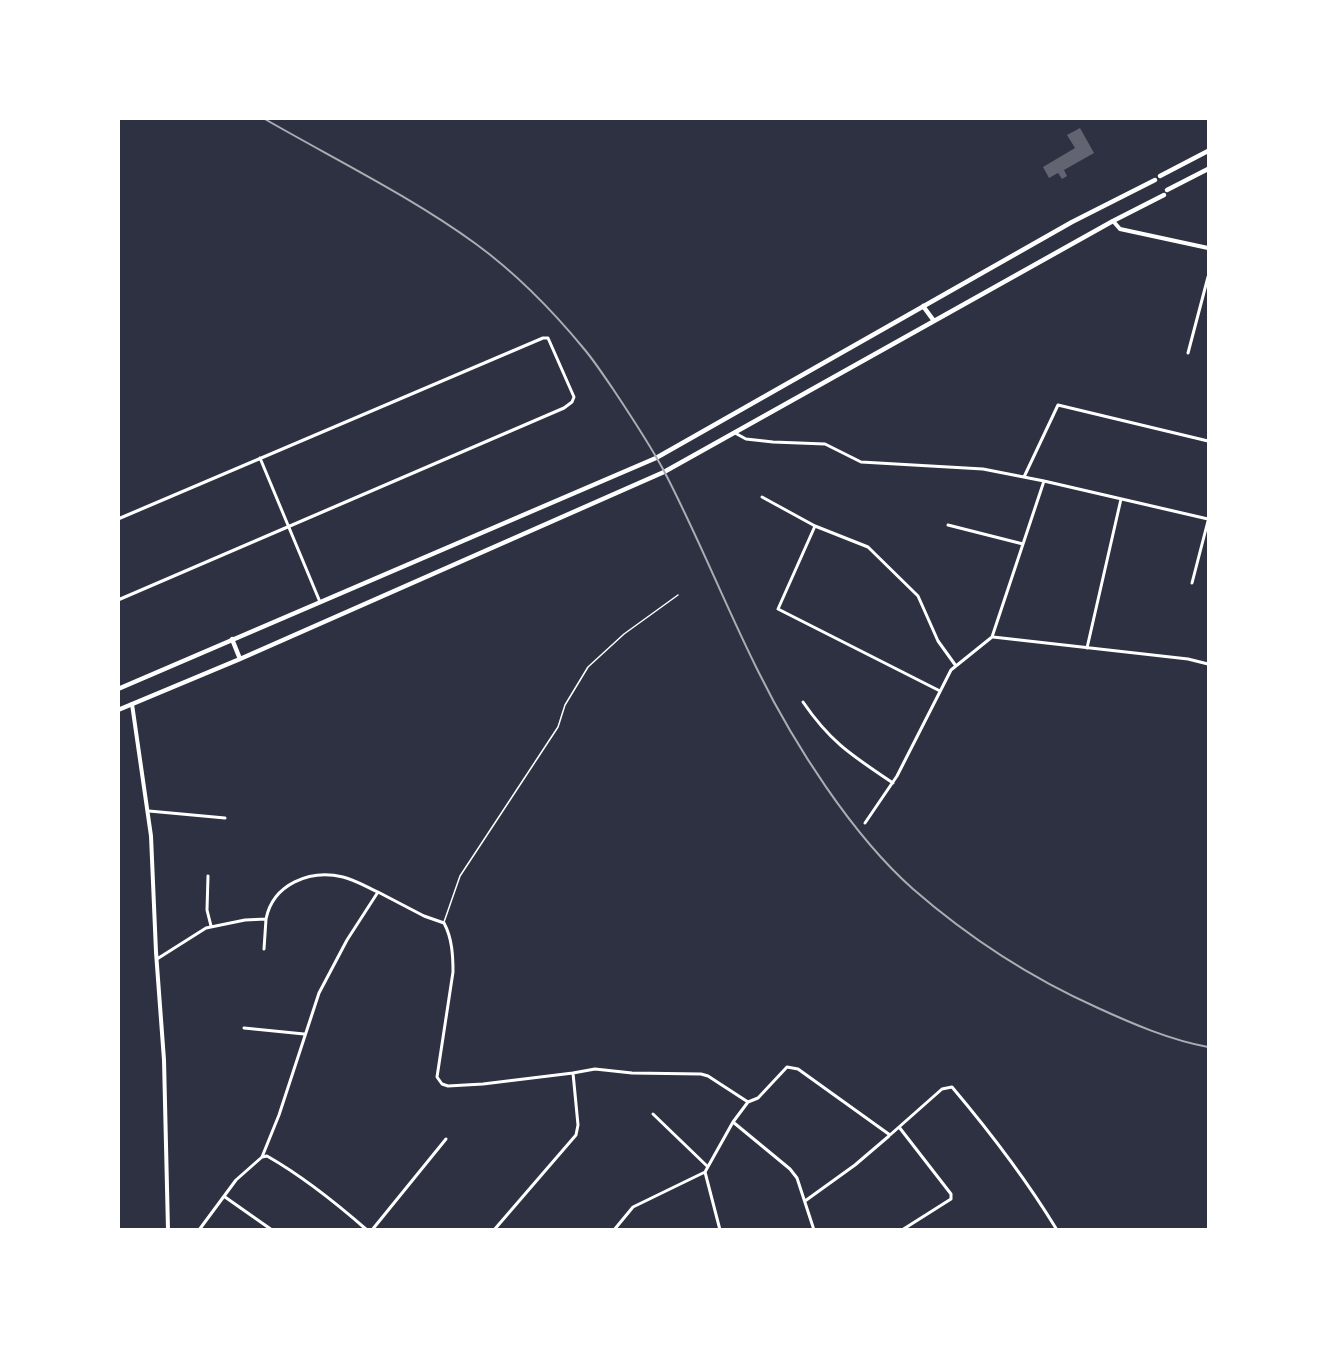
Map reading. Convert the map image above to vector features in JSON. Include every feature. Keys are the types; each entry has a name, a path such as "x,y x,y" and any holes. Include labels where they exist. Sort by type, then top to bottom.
{"highway":[{"path":"118,689 656,458 1072,222 1209,151"},
{"path":"118,710 240,659 664,472 1209,169"},
{"path":"923,306 934,321"},
{"path":"232,639 240,659"}],"street":[{"path":"1113,221 1120,229 1209,248"},
{"path":"1188,353 1209,278"},
{"path":"118,519 545,338 548,338 574,397 572,402 564,408 118,600"},
{"path":"1024,477 1058,405 1209,441"},
{"path":"733,433 746,439 825,444 861,462 983,469 1209,520 1192,583"},
{"path":"260,458 320,602"},
{"path":"865,823 893,783 951,670 992,637 1044,481"},
{"path":"762,497 815,526 868,547 918,596 938,641 956,666"},
{"path":"1087,648 1121,499"},
{"path":"948,525 1023,544"},
{"path":"815,526 778,609 940,691"},
{"path":"992,637 1188,659 1209,664"},
{"path":"803,702 820,727 841,748 893,783"},
{"path":"132,704 149,811 166,1092 168,1230"},
{"path":"149,811 225,818"},
{"path":"264,950 268,908 278,892 294,881 310,875 343,877 444,923 449,933 453,958 437,1077 442,1084 448,1086 483,1084 595,1069 632,1073 701,1074 708,1076 748,1102"},
{"path":"208,876 207,910 212,926"},
{"path":"199,1230 241,1175 262,1157 289,1086 319,993 332,967 378,892"},
{"path":"157,959 186,939 212,926 245,920 266,920"},
{"path":"244,1028 304,1034"},
{"path":"720,1230 705,1172 707,1166 733,1122 748,1102 758,1098 787,1067 798,1069 890,1135"},
{"path":"494,1230 576,1135 578,1125 573,1073"},
{"path":"805,1201 855,1166 942,1089 952,1087 1000,1147 1056,1230"},
{"path":"653,1114 707,1166"},
{"path":"733,1122 790,1169 796,1178 814,1230"},
{"path":"899,1126 951,1194 951,1199 902,1230"},
{"path":"372,1230 446,1138"},
{"path":"262,1157 267,1156 292,1170 326,1194 367,1230"},
{"path":"616,1229 633,1207 705,1172"},
{"path":"225,1197 272,1230"}],"lane":[{"path":"444,923 460,876 558,727 565,705 588,667 624,634 678,595"}],"building":[{"path":"1080,128 1094,153 1064,170 1067,176 1062,179 1058,173 1049,178 1043,167 1075,148 1067,135"}],"railway":[{"path":"263,118 398,194 476,244 534,294 585,350 633,419 664,471 746,646 789,728 847,816 890,867 956,924 1049,984 1138,1026 1208,1047"}]}
